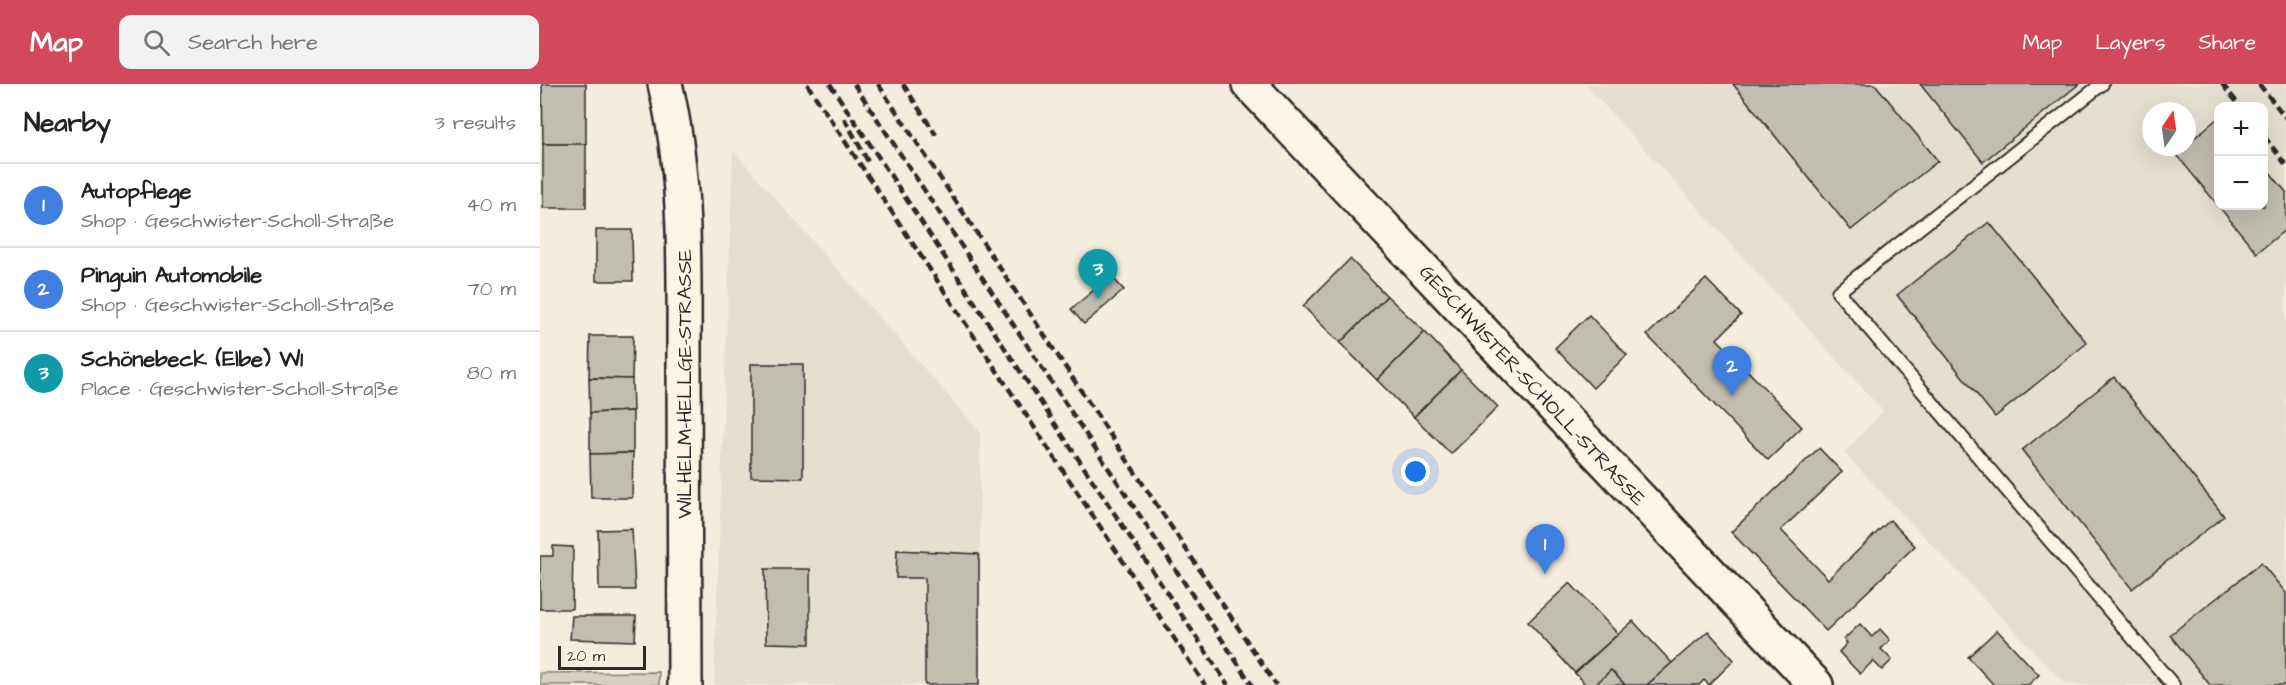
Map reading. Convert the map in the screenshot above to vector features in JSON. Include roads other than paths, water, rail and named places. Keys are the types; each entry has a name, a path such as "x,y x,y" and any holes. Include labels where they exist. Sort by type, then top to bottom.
{"street":[{"name":"WILHELM-HELLGE-STRASSE","path":"665,84 673,117 681,182 684,313 685,685"},
{"name":"GESCHWISTER-SCHOLL-STRASSE","path":"1250,84 1816,685"}],"lane":[{"path":"2102,84 1838,292 2173,685"}],"railway":[{"path":"807,84 1205,685"},
{"path":"830,84 1228,685"},
{"path":"854,84 1252,685"},
{"path":"878,84 1276,685"},
{"path":"903,84 936,135"},
{"path":"2222,84 2237,102"},
{"path":"2259,84 2286,118"},
{"path":"844,118 870,165"},
{"path":"2268,141 2286,165"}],"place":[{"name":"Schönebeck (Elbe) W1","path":"1098,299"},
{"name":"Pinguin Automobile","path":"1732,396"},
{"name":"Autopflege","path":"1545,574"}]}
